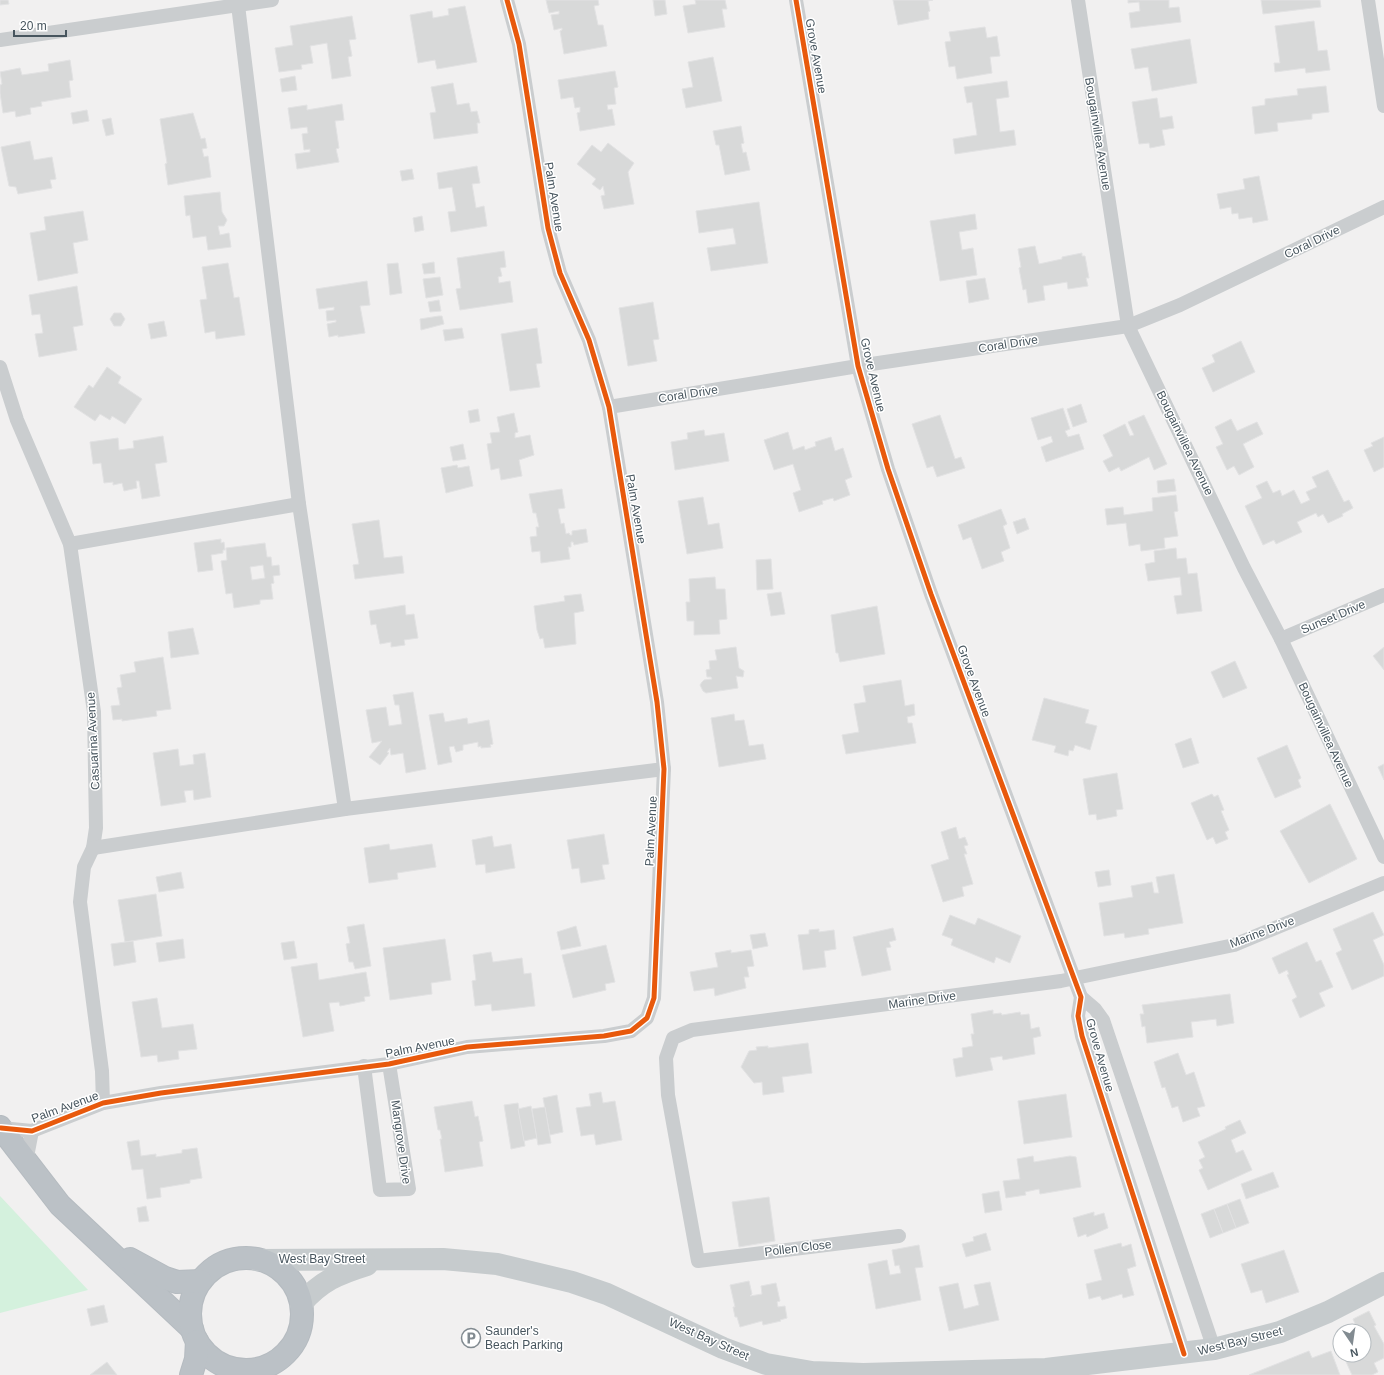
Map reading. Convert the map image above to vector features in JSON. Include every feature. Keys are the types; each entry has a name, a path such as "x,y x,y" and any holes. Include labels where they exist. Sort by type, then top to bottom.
{"highway":[{"path":"1,1127 60,1205 195,1335"},
{"path":"90,1234 165,1278 177,1282 201,1281"},
{"name":"West Bay Street","path":"191,1375 196,1359 195,1335 190,1309 194,1295 201,1281 220,1265 232,1260 244,1258 270,1264 281,1271 294,1286 301,1304 302,1318 299,1330 289,1349 273,1363 251,1372 233,1368 212,1359 195,1335"}],"main road":[{"name":"West Bay Street","path":"257,1260 387,1259 443,1260 497,1264 572,1282 607,1294 641,1308 723,1348 766,1364 812,1372 863,1374 1046,1370 1184,1354 1214,1349 1280,1332 1328,1312 1384,1283"},
{"name":"West Bay Street","path":"301,1304 312,1291 324,1282 346,1271 387,1259"}],"street":[{"path":"0,40 272,0"},
{"name":"Palm Avenue","path":"1,1127 32,1131 103,1103 160,1093 389,1064 467,1047 604,1036 631,1031 647,1018 654,998 664,769 657,702 610,407 589,340 560,273 548,228 519,44 507,0"},
{"name":"Grove Avenue","path":"796,0 858,366 888,469 929,587 1081,997 1095,1009 1104,1020 1214,1349"},
{"name":"Bougainvillea Avenue","path":"1078,0 1128,326 1244,568 1281,639 1384,857"},
{"path":"1368,0 1384,106"},
{"path":"238,5 299,504 345,809"},
{"name":"Coral Drive","path":"610,407 858,366 1128,326 1180,305 1384,207"},
{"name":"Casuarina Avenue","path":"0,367 17,420 70,544 94,712 96,828 93,848 84,867 80,902 102,1071 103,1103"},
{"path":"70,544 299,504"},
{"name":"Sunset Drive","path":"1281,639 1384,595"},
{"path":"93,848 345,809 664,769"},
{"name":"Marine Drive","path":"698,1261 668,1095 666,1058 673,1038 692,1030 1061,981 1234,945 1384,883"},
{"name":"Grove Avenue","path":"1081,997 1078,1016 1082,1036 1184,1354"},
{"name":"Mangrove Drive","path":"364,1066 380,1190 409,1189 389,1064"},
{"name":"Palm Avenue","path":"26,1162 32,1131"},
{"name":"Pollen Close","path":"698,1261 899,1236"}],"green space":[{"path":"0,1196 88,1290 0,1313"}],"building":[{"path":"0,0 8,0 9,4 0,5"},
{"path":"546,0 598,0 599,5 594,6 598,25 603,25 607,46 564,54 560,31 562,28 554,30 551,15 559,14 559,11 549,13"},
{"path":"653,0 665,0 667,14 655,16"},
{"path":"695,0 725,0 727,9 722,9 725,27 688,33 683,6 696,4"},
{"path":"893,0 933,0 928,1 930,11 928,12 929,19 898,25"},
{"path":"1128,0 1169,0 1169,8 1179,7 1181,22 1131,28 1129,13 1140,11 1139,2 1128,3"},
{"path":"1261,0 1320,0 1321,7 1263,14"},
{"path":"465,6 477,62 437,69 435,60 418,63 410,15 432,11 433,18 449,15 448,9"},
{"path":"352,16 356,39 349,40 352,56 348,57 351,76 332,79 327,43 310,46 313,63 301,65 302,69 279,72 275,48 293,45 290,26"},
{"path":"1314,21 1318,51 1327,50 1330,70 1306,73 1305,68 1275,72 1274,63 1280,63 1275,26"},
{"path":"985,27 987,38 997,36 1000,56 990,57 992,73 957,79 955,66 949,67 945,42 951,41 949,32"},
{"path":"1190,39 1197,83 1152,91 1148,67 1135,69 1131,49"},
{"path":"713,57 722,101 686,108 682,89 693,87 688,62"},
{"path":"70,60 73,80 69,81 71,97 41,102 42,106 30,108 31,114 16,117 15,111 3,113 0,93 0,85 2,84 0,72 20,68 22,75 49,71 48,64"},
{"path":"615,71 618,87 614,88 616,104 607,105 608,110 612,109 615,125 580,131 577,113 580,112 580,107 575,108 573,97 561,99 558,80"},
{"path":"295,76 297,90 282,92 280,79"},
{"path":"1007,81 1009,97 996,99 1000,132 1014,130 1016,145 955,154 953,139 977,135 972,102 967,103 964,87"},
{"path":"453,83 457,105 469,103 471,112 477,111 480,123 477,123 478,133 434,139 430,113 436,112 431,87"},
{"path":"1326,86 1329,112 1312,114 1312,119 1277,123 1278,131 1255,134 1252,107 1265,105 1265,99 1298,95 1297,89"},
{"path":"1157,98 1160,118 1172,116 1174,128 1162,130 1165,145 1150,148 1149,143 1139,144 1132,102"},
{"path":"342,104 344,120 335,121 339,148 336,149 339,162 297,169 295,154 310,152 310,149 304,150 302,134 308,133 307,127 291,129 288,108 307,105 307,110"},
{"path":"87,110 89,121 73,124 71,113"},
{"path":"193,113 201,139 205,138 207,148 202,149 204,157 208,156 211,177 168,185 165,164 167,163 160,119"},
{"path":"111,118 114,134 106,136 102,120"},
{"path":"741,126 744,143 741,144 743,153 746,152 750,170 725,175 719,145 716,145 713,131"},
{"path":"30,141 34,160 52,157 56,179 50,180 52,188 18,194 16,187 9,186 1,147"},
{"path":"608,143 634,163 628,172 634,204 604,209 601,196 605,195 603,186 600,190 592,184 596,179 577,164 592,145 601,152"},
{"path":"477,166 480,183 472,184 476,208 484,206 487,226 451,232 448,212 456,211 452,187 439,189 437,173"},
{"path":"412,169 414,179 402,181 400,171"},
{"path":"1259,176 1268,220 1253,223 1252,217 1239,219 1238,213 1232,214 1231,207 1220,209 1217,194 1245,189 1243,179"},
{"path":"220,192 222,212 227,220 224,226 218,226 220,235 229,233 231,247 208,250 206,236 193,238 190,215 186,216 184,196"},
{"path":"759,202 768,263 711,271 707,248 736,244 733,228 699,233 696,211"},
{"path":"83,211 88,240 73,243 78,273 38,281 30,233 46,230 44,217"},
{"path":"975,214 977,229 959,232 962,250 973,248 977,275 940,281 930,221"},
{"path":"422,216 424,230 415,232 413,218"},
{"path":"1035,246 1039,264 1082,253 1082,256 1085,256 1089,278 1086,278 1088,286 1068,289 1067,282 1043,286 1045,300 1028,303 1026,289 1023,290 1019,268 1021,267 1018,249"},
{"path":"504,251 506,267 500,268 502,276 498,277 499,283 510,281 513,302 460,310 456,289 461,288 457,258"},
{"path":"434,262 435,273 424,274 422,264"},
{"path":"228,263 234,298 239,297 245,335 216,339 215,331 205,333 200,300 207,299 202,267"},
{"path":"398,263 402,293 390,295 387,264"},
{"path":"440,277 443,295 426,298 423,279"},
{"path":"985,278 989,299 969,303 966,281"},
{"path":"367,281 370,305 360,306 365,333 329,337 327,324 336,322 336,320 327,321 326,311 334,310 334,307 319,309 316,289"},
{"path":"77,286 83,325 73,327 77,350 39,357 35,334 43,333 40,314 32,315 29,295"},
{"path":"439,300 441,311 430,312 428,302"},
{"path":"653,302 659,339 653,340 657,361 628,366 619,308"},
{"path":"114,313 121,313 125,319 121,326 114,326 110,319"},
{"path":"442,316 444,324 421,330 420,319"},
{"path":"164,321 167,336 151,339 148,324"},
{"path":"462,328 464,338 445,341 443,330"},
{"path":"537,328 542,363 536,364 540,387 510,391 501,334"},
{"path":"1241,341 1255,372 1213,392 1202,368 1215,362 1212,355"},
{"path":"107,367 121,377 118,383 142,399 125,424 112,416 110,420 100,414 95,421 74,407 89,385 93,388"},
{"path":"1081,404 1087,422 1073,427 1067,409"},
{"path":"1063,408 1070,429 1065,431 1068,437 1079,434 1084,449 1046,462 1041,447 1053,442 1051,436 1038,440 1031,418"},
{"path":"478,409 480,421 470,423 468,411"},
{"path":"514,413 518,432 515,433 515,438 530,435 534,455 519,460 522,476 501,480 499,468 491,470 487,444 492,443 490,433 500,432 497,417"},
{"path":"940,415 955,459 961,457 965,468 937,477 933,466 927,468 912,424"},
{"path":"1144,415 1167,464 1154,470 1149,457 1121,471 1119,467 1109,472 1103,461 1113,456 1103,435 1125,424 1130,436 1134,435 1128,422"},
{"path":"1231,419 1237,431 1257,422 1263,434 1243,444 1254,467 1239,475 1234,466 1227,470 1216,447 1223,444 1215,427"},
{"path":"704,430 705,436 724,433 729,461 675,470 671,442 688,439 687,433"},
{"path":"788,432 793,450 804,446 805,450 816,446 815,442 831,437 835,451 843,448 852,477 845,480 850,495 834,501 833,498 822,501 823,504 799,512 793,493 801,490 793,464 774,470 764,440"},
{"path":"163,436 167,462 155,464 160,496 142,499 139,481 136,481 137,488 124,491 122,483 113,485 113,482 104,483 101,463 93,464 90,442 118,438 119,450 134,448 133,441"},
{"path":"1384,437 1384,467 1374,472 1364,450 1373,446 1371,443"},
{"path":"463,444 466,459 453,461 450,447"},
{"path":"457,465 458,468 469,466 473,486 446,493 441,468"},
{"path":"1328,470 1344,502 1349,500 1353,508 1342,514 1343,516 1328,523 1323,514 1318,517 1316,513 1297,522 1302,532 1276,544 1274,540 1263,545 1245,506 1262,498 1256,486 1267,481 1273,493 1280,490 1282,496 1294,490 1301,504 1310,500 1306,492 1317,487 1312,477"},
{"path":"1174,479 1176,491 1158,493 1157,481"},
{"path":"562,489 565,508 558,509 561,524 564,523 566,534 569,533 570,535 572,535 572,531 586,529 588,542 574,545 573,542 571,542 571,547 568,547 570,559 541,563 540,551 532,552 530,537 537,536 536,527 539,527 536,513 533,513 529,494"},
{"path":"1176,495 1178,511 1174,512 1178,536 1164,538 1165,548 1141,551 1140,544 1129,546 1126,523 1107,525 1105,509 1123,507 1124,515 1153,511 1152,498"},
{"path":"703,497 708,525 719,523 723,548 687,554 678,501"},
{"path":"1001,509 1007,524 1003,526 1010,548 1001,552 1004,561 982,569 971,537 963,540 958,525"},
{"path":"1025,518 1029,529 1017,534 1013,522"},
{"path":"379,520 384,558 402,556 404,573 355,579 353,565 359,564 352,524"},
{"path":"221,539 221,543 224,542 225,550 223,550 223,553 211,555 213,570 198,572 194,543"},
{"path":"265,543 267,557 271,557 272,566 279,565 280,575 273,576 274,583 271,584 273,599 260,600 260,604 234,608 232,593 226,594 221,561 227,560 226,548","holes":["263,565 265,578 252,580 250,567"]},
{"path":"1176,548 1177,559 1186,558 1188,574 1197,573 1202,611 1177,614 1174,596 1182,595 1180,577 1148,581 1145,564 1155,562 1154,551"},
{"path":"771,559 773,589 757,590 756,560"},
{"path":"715,577 716,589 725,589 727,619 719,620 720,634 694,635 694,621 687,621 686,602 690,602 689,579"},
{"path":"781,592 785,614 771,616 767,594"},
{"path":"581,594 584,611 574,613 576,644 545,648 543,638 540,639 537,630 534,606 565,601 564,596"},
{"path":"405,605 406,615 414,614 418,638 404,640 405,645 391,647 391,642 380,644 376,624 371,625 369,611"},
{"path":"877,606 885,654 840,662 838,653 836,653 831,615"},
{"path":"193,628 199,654 171,658 168,632"},
{"path":"736,647 739,668 744,671 743,677 736,676 738,688 706,693 703,691 700,685 702,682 704,680 712,679 711,677 707,677 706,670 710,669 709,661 717,660 715,650"},
{"path":"1384,647 1384,670 1373,656"},
{"path":"163,657 171,709 156,711 157,716 122,721 122,719 113,720 111,706 120,705 117,688 122,687 120,675 136,672 134,662"},
{"path":"1235,661 1247,688 1223,698 1211,672"},
{"path":"901,680 905,706 914,704 915,715 907,717 908,723 912,723 916,743 846,754 842,735 859,732 854,704 866,702 863,686"},
{"path":"413,692 426,769 406,773 403,753 391,755 390,748 387,752 389,753 380,765 369,757 382,741 372,743 366,710 386,707 389,726 402,724 399,705 395,705 393,695"},
{"path":"1044,698 1089,710 1085,723 1097,726 1090,750 1075,745 1073,751 1069,750 1068,756 1054,752 1056,746 1032,740"},
{"path":"443,713 445,722 467,718 468,724 489,720 493,744 490,745 491,747 481,748 481,746 478,747 478,742 463,745 463,750 456,752 454,746 449,747 452,762 438,765 429,715"},
{"path":"734,714 735,721 744,720 749,746 763,744 766,759 719,767 711,718"},
{"path":"1191,738 1199,763 1183,768 1175,744"},
{"path":"1287,745 1301,778 1298,780 1301,787 1275,798 1257,758"},
{"path":"178,749 180,766 194,764 193,755 205,753 211,797 194,800 193,790 184,791 186,802 161,806 153,753"},
{"path":"1384,764 1384,780 1378,767"},
{"path":"1117,773 1123,809 1116,810 1117,816 1097,820 1096,814 1089,815 1083,779"},
{"path":"1212,794 1214,797 1218,795 1224,810 1221,811 1229,830 1225,832 1228,839 1216,844 1213,837 1207,840 1191,803"},
{"path":"1330,804 1357,859 1309,883 1280,831"},
{"path":"956,827 959,839 965,837 968,845 964,846 967,854 964,854 973,884 962,887 964,896 943,902 931,865 949,859 941,832"},
{"path":"604,834 609,864 602,865 605,879 581,883 579,868 572,869 567,840"},
{"path":"492,836 494,847 511,844 515,868 486,873 485,864 476,865 472,840"},
{"path":"389,844 390,850 432,844 436,867 397,873 398,879 369,883 364,848"},
{"path":"1109,870 1111,885 1098,887 1095,872"},
{"path":"181,872 184,888 159,892 156,877"},
{"path":"1174,874 1183,923 1148,929 1149,934 1125,938 1124,933 1104,936 1099,903 1133,897 1131,886 1152,882 1154,893 1159,893 1156,877"},
{"path":"156,894 162,936 125,942 118,900"},
{"path":"1373,912 1384,935 1373,940 1384,965 1384,976 1352,990 1336,953 1342,950 1333,929"},
{"path":"950,915 975,925 978,918 1021,936 1010,963 996,957 994,963 951,945 953,939 942,935"},
{"path":"364,924 371,966 355,969 353,962 349,962 346,944 350,943 347,927"},
{"path":"576,926 581,946 561,950 557,932"},
{"path":"893,928 896,940 889,942 891,947 886,948 891,970 862,976 853,937"},
{"path":"819,929 819,932 834,930 836,949 824,951 826,967 803,970 798,935 809,934 809,930"},
{"path":"765,933 768,946 753,949 750,935"},
{"path":"183,939 185,958 159,962 156,943"},
{"path":"445,939 451,980 431,983 432,994 390,1000 383,948"},
{"path":"133,941 136,962 114,966 111,944"},
{"path":"294,941 297,958 284,960 281,943"},
{"path":"1307,942 1316,962 1321,960 1333,987 1319,993 1325,1006 1300,1018 1292,1000 1297,997 1287,975 1289,974 1287,970 1279,974 1272,958"},
{"path":"606,945 615,982 605,984 606,990 573,998 562,955"},
{"path":"731,950 731,953 751,950 754,966 747,967 749,977 744,977 746,988 715,996 714,988 694,991 690,972 718,967 715,953"},
{"path":"491,952 493,962 522,958 524,974 531,973 535,1006 492,1011 491,1004 475,1006 472,981 476,980 473,955"},
{"path":"317,963 319,980 366,972 370,996 364,997 365,1001 340,1006 339,1002 329,1003 334,1031 303,1037 291,967"},
{"path":"1230,994 1234,1023 1217,1026 1216,1019 1191,1022 1193,1037 1147,1043 1145,1026 1142,1027 1140,1014 1144,1014 1142,1005"},
{"path":"157,998 162,1028 193,1024 197,1049 178,1051 179,1059 158,1062 157,1055 141,1057 132,1002"},
{"path":"993,1010 993,1014 1001,1013 1002,1015 1020,1012 1021,1015 1029,1014 1031,1029 1039,1027 1041,1036 1033,1038 1035,1054 1003,1060 1002,1056 990,1058 993,1070 956,1077 953,1059 963,1057 962,1048 973,1046 971,1034 974,1034 971,1014"},
{"path":"808,1043 812,1073 782,1077 784,1092 763,1095 762,1082 754,1083 741,1067 749,1051 757,1050 756,1047 768,1046 768,1048"},
{"path":"1178,1053 1186,1075 1194,1072 1205,1106 1197,1108 1200,1116 1183,1122 1178,1106 1172,1108 1165,1087 1162,1088 1154,1062"},
{"path":"601,1092 603,1103 615,1101 622,1140 596,1145 594,1134 581,1136 576,1108 591,1106 589,1094"},
{"path":"1066,1094 1072,1137 1024,1144 1018,1101"},
{"path":"557,1095 563,1132 550,1135 543,1098"},
{"path":"472,1101 475,1117 478,1116 483,1141 479,1142 483,1166 445,1172 440,1139 442,1139 440,1130 438,1130 434,1107"},
{"path":"518,1103 525,1146 511,1149 504,1105"},
{"path":"531,1106 537,1138 524,1141 518,1109"},
{"path":"545,1107 551,1143 538,1145 532,1109"},
{"path":"1240,1120 1246,1133 1231,1140 1236,1153 1243,1150 1252,1170 1208,1190 1199,1170 1203,1168 1199,1160 1205,1157 1198,1142 1226,1129 1225,1127"},
{"path":"139,1140 141,1156 156,1154 156,1157 182,1153 182,1150 197,1148 202,1178 190,1180 190,1183 160,1188 161,1197 147,1199 143,1169 132,1170 127,1142"},
{"path":"1033,1156 1034,1162 1070,1156 1076,1157 1081,1187 1040,1194 1039,1189 1025,1192 1026,1195 1006,1198 1003,1181 1020,1179 1017,1159"},
{"path":"1273,1172 1279,1187 1246,1199 1241,1184"},
{"path":"999,1191 1002,1210 985,1213 982,1194"},
{"path":"769,1197 775,1241 739,1247 732,1202"},
{"path":"1240,1199 1249,1223 1236,1228 1227,1204"},
{"path":"1227,1204 1236,1228 1223,1233 1214,1209"},
{"path":"146,1206 149,1221 139,1222 137,1208"},
{"path":"1214,1209 1223,1233 1210,1238 1201,1214"},
{"path":"1094,1212 1094,1216 1104,1213 1108,1228 1087,1237 1086,1234 1078,1237 1073,1218"},
{"path":"986,1233 991,1250 966,1257 962,1244 974,1241 973,1237"},
{"path":"1121,1243 1122,1247 1131,1244 1136,1266 1127,1269 1134,1295 1123,1298 1122,1294 1102,1300 1100,1296 1089,1299 1086,1284 1102,1280 1094,1250"},
{"path":"919,1245 923,1267 915,1268 921,1300 876,1309 868,1264 887,1260 890,1275 901,1273 899,1265 895,1266 892,1250"},
{"path":"1284,1250 1299,1292 1266,1303 1262,1290 1251,1293 1241,1264"},
{"path":"749,1281 752,1294 750,1296 762,1294 761,1286 776,1283 780,1301 777,1302 778,1307 785,1306 787,1318 763,1325 762,1321 740,1327 737,1317 735,1317 733,1307 735,1307 730,1285"},
{"path":"990,1282 999,1320 949,1331 939,1287 958,1283 964,1309 979,1305 974,1285"},
{"path":"104,1305 108,1322 91,1326 87,1309"},
{"path":"1369,1311 1376,1325 1374,1326 1384,1344 1384,1358 1374,1363 1378,1372 1372,1375 1352,1375 1347,1363 1372,1363 1372,1323 1355,1323 1353,1319"},
{"path":"1309,1351 1312,1358 1331,1351 1332,1363 1336,1363 1340,1375 1249,1375"},
{"path":"107,1362 117,1375 90,1375"}],"cycle path":[{"path":"1,1128 32,1131 103,1103 161,1093 389,1064 467,1047 604,1036 631,1031 647,1018 654,998 664,769 657,702 609,407 589,340 560,273 548,228 519,44 507,0"},
{"path":"796,0 858,366 888,469 931,594 1081,997 1078,1016 1082,1036 1184,1354"}],"place":[{"name":"Saunder's Beach Parking","path":"471,1338"}]}
